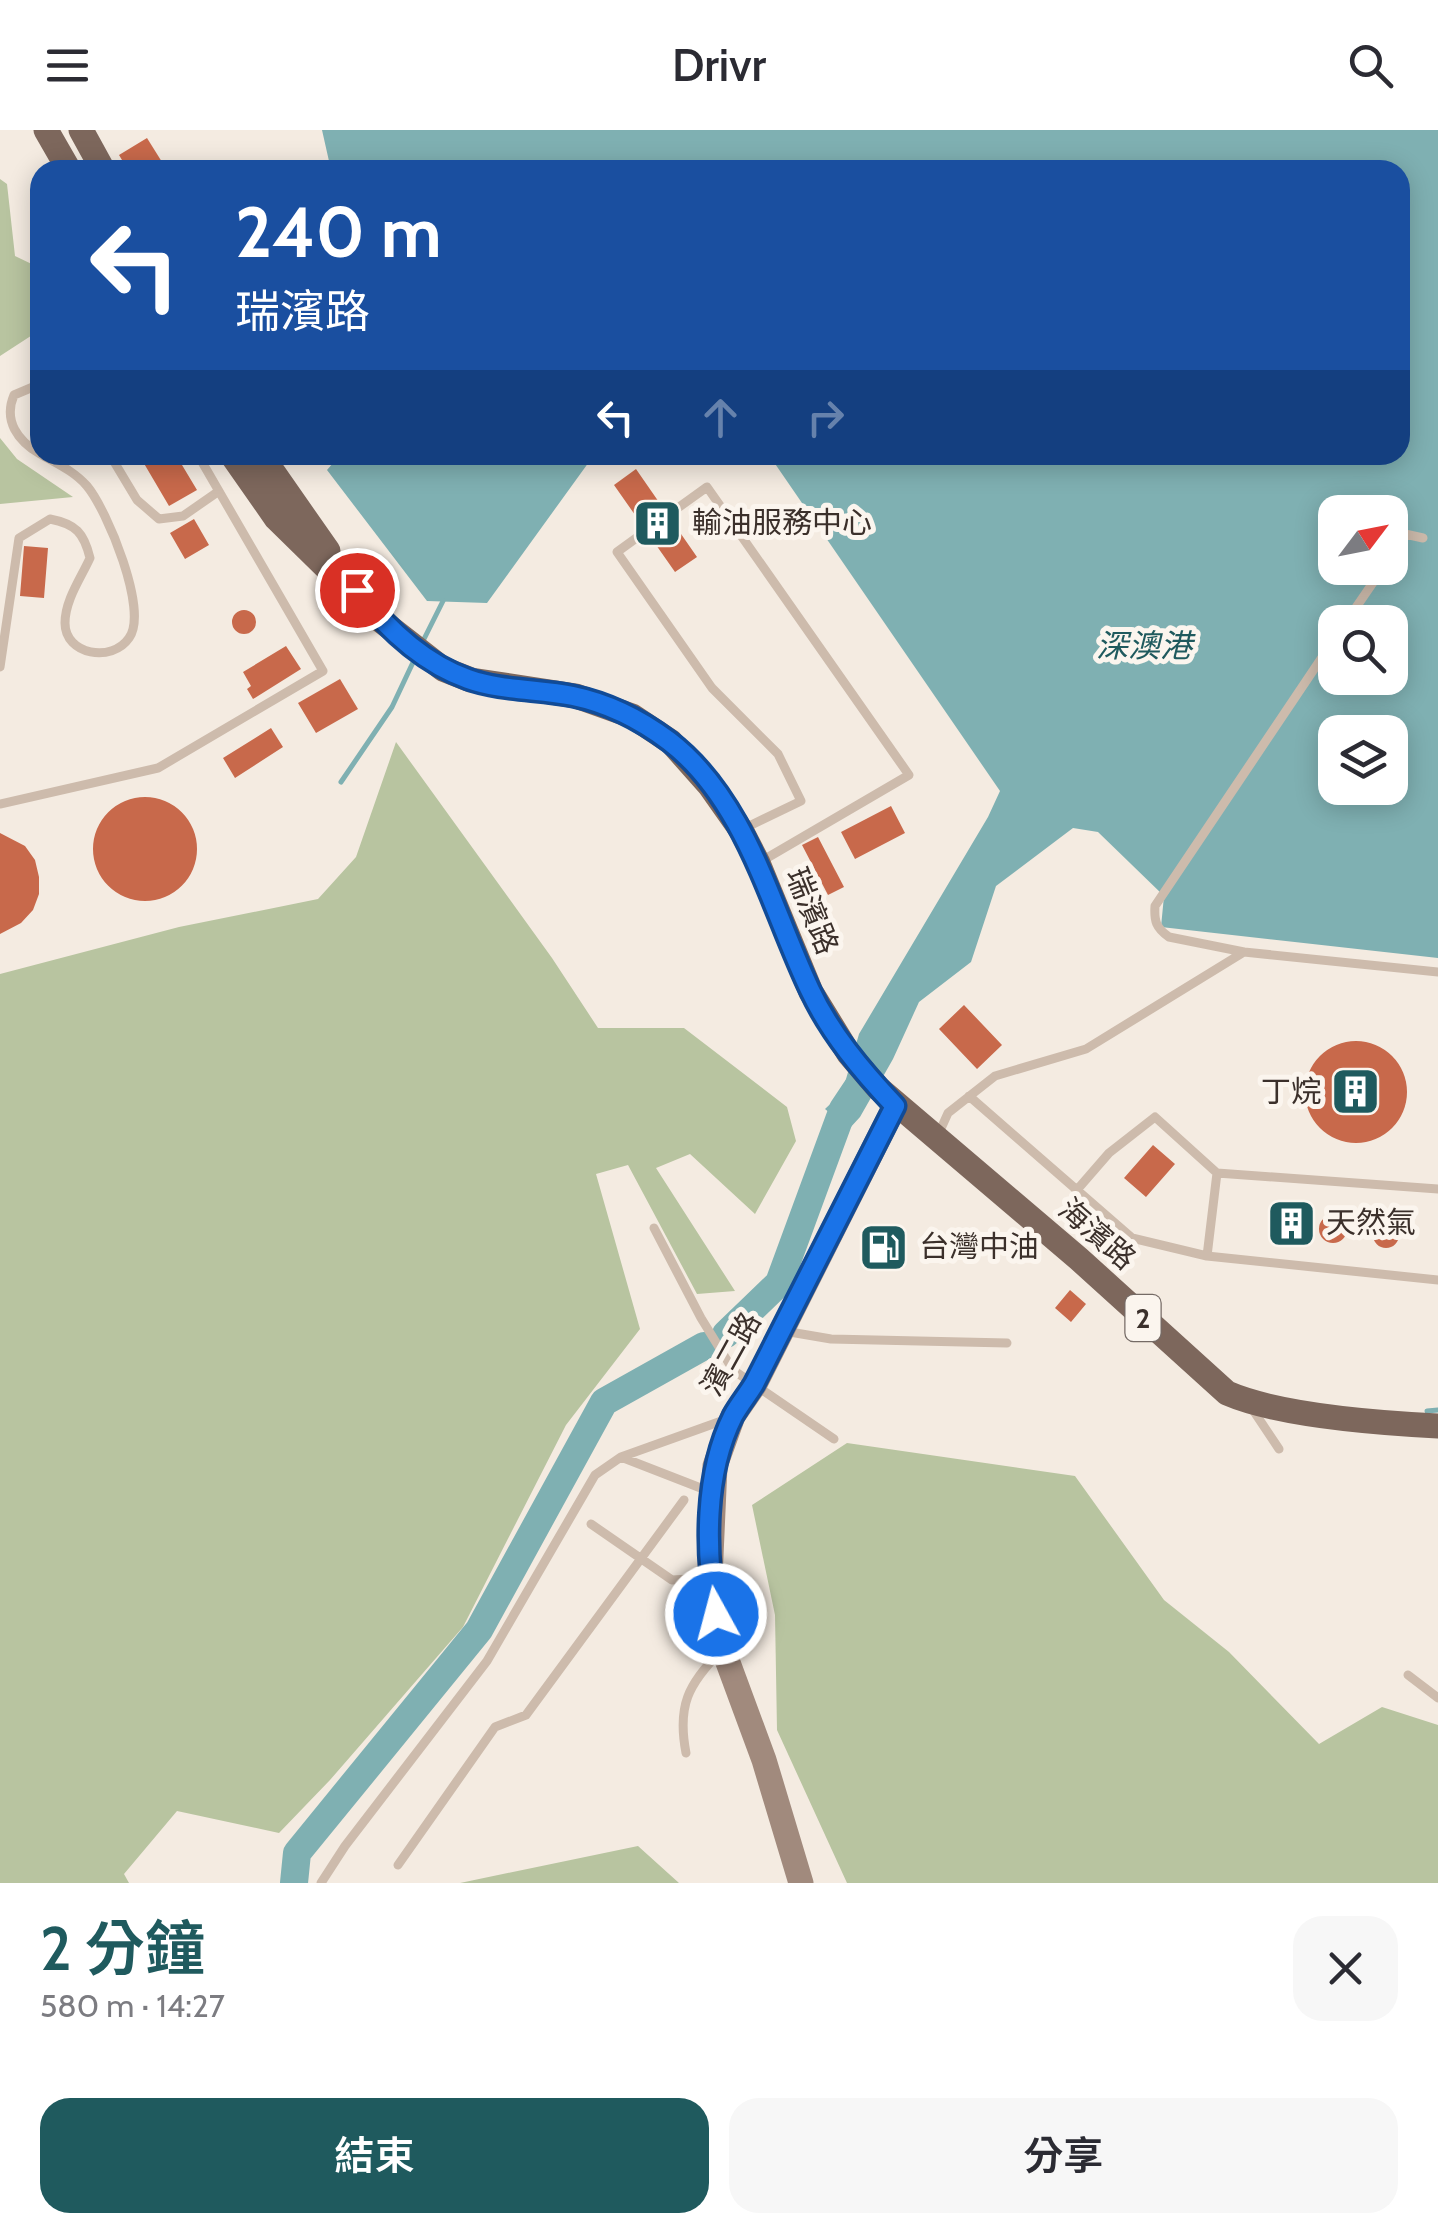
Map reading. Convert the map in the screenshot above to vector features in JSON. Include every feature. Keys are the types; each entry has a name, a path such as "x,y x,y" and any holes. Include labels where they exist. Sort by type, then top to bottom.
{"main road":[{"path":"46,130 63,160"},
{"path":"81,130 98,160"},
{"name":"2","path":"239,465 276,518 379,619"},
{"name":"2","path":"268,465 291,502 379,619"},
{"name":"瑞濱路","path":"379,619 443,669 471,680 576,696 632,716 671,742 710,786 740,830 758,864 810,992 849,1054 886,1097"},
{"name":"海濱路","path":"886,1097 1078,1258 1227,1393 1246,1401 1357,1420 1438,1426"}],"street":[{"name":"濱二路","path":"800,1883 764,1760 723,1649 710,1578 712,1492 715,1466 733,1416 782,1330 886,1097"}],"lane":[{"path":"30,389 14,396 9,407 10,424 30,448"},
{"path":"0,667 19,538 50,519 70,523 85,536 90,558 68,602 64,626 73,642 100,654 115,650 129,639 135,623 135,600 104,514 80,480 58,465"},
{"path":"116,465 138,500 159,519 184,516 219,492"},
{"path":"0,804 158,768 323,671 204,465"},
{"path":"668,516 707,488 909,775 758,864"},
{"path":"646,531 616,552 712,688 778,754 801,801 740,830"},
{"path":"1408,535 1423,538"},
{"path":"0,588 12,590"},
{"path":"1318,663 1155,906 1154,919 1159,930 1169,937 1244,952 1438,972"},
{"path":"936,1140 948,1114 994,1076 1086,1049 1244,952"},
{"path":"969,1096 1132,1238 1207,1256 1438,1280"},
{"path":"1076,1191 1110,1153 1156,1117 1217,1173 1438,1189"},
{"path":"1207,1256 1217,1173"},
{"path":"654,1228 701,1318 734,1370 834,1439"},
{"path":"782,1330 831,1339 1007,1342"},
{"path":"1246,1401 1279,1448"},
{"path":"321,1883 486,1660 595,1475 620,1457 733,1416"},
{"path":"620,1457 712,1492"},
{"path":"398,1865 494,1727 526,1715 684,1500"},
{"path":"591,1524 672,1580 710,1578"},
{"path":"686,1753 682,1731 686,1698 695,1676 723,1649"},
{"path":"1408,1674 1438,1698"}],"green space":[{"path":"0,179 7,184 15,256 30,263 30,336 0,356"},
{"path":"0,438 17,459 73,497 0,504"},
{"path":"396,742 598,1028 684,1028 787,1107 796,1141 755,1214 690,1154 656,1168 735,1291 697,1294 628,1165 596,1174 640,1329 566,1425 463,1627 279,1833 177,1811 124,1874 129,1883 0,1883 0,974 179,927 318,899 356,857"},
{"path":"847,1443 1075,1476 1164,1600 1229,1652 1319,1744 1382,1707 1438,1725 1438,1883 847,1883 777,1730 775,1615 752,1505"},
{"path":"638,1846 679,1883 460,1883"}],"water":[{"name":"深澳港","path":"322,130 1438,130 1438,958 1161,927 1164,896 1098,832 1073,828 996,886 971,962 919,1002 893,1059 849,1129 825,1109 842,1093 859,1034 1000,791 776,465 1410,465 1410,160 329,160"},
{"path":"331,465 587,465 487,603 427,601 327,470"}],"building":[{"path":"147,138 161,160 122,160 119,155"},
{"path":"145,465 182,465 197,490 169,506"},
{"name":"輸油服務中心","path":"636,469 697,557 675,572 614,485"},
{"path":"194,519 209,545 185,559 170,533"},
{"path":"24,546 48,548 44,598 20,596"},
{"path":"244,610 253,613 253,631 244,634 235,631 232,622 235,613"},
{"path":"286,646 301,669 253,699 243,672"},
{"path":"340,679 358,709 316,733 298,703"},
{"path":"271,728 283,747 235,778 223,758"},
{"path":"145,797 165,801 182,812 193,829 197,849 193,869 182,886 165,897 145,901 125,897 108,886 97,869 93,849 97,829 108,812 125,801"},
{"path":"891,806 905,833 855,859 841,832"},
{"path":"0,833 25,846 35,860 39,894 33,910 21,923 0,934"},
{"path":"818,837 844,887 828,895 802,845"},
{"path":"964,1005 1002,1045 977,1069 939,1029"},
{"name":"丁烷","path":"1356,1041 1385,1049 1399,1063 1407,1092 1399,1121 1385,1135 1356,1143 1327,1135 1313,1121 1305,1092 1313,1063 1327,1049"},
{"path":"1153,1145 1175,1164 1146,1197 1124,1178"},
{"name":"天然氣","path":"1291,1208 1301,1212 1305,1222 1301,1232 1291,1236 1281,1232 1277,1222 1281,1212"},
{"name":"天然氣","path":"1333,1215 1343,1219 1347,1229 1343,1239 1333,1243 1323,1239 1319,1229 1323,1219"},
{"name":"天然氣","path":"1386,1222 1396,1225 1396,1245 1386,1248 1376,1245 1373,1235 1376,1225"},
{"path":"1070,1290 1086,1304 1071,1322 1055,1308"}],"waterway":[{"path":"423,641 443,601"},
{"path":"341,782 392,707 416,656"},
{"path":"726,1334 779,1283 843,1109 857,1088"},
{"path":"294,1883 297,1853 479,1630 604,1402 704,1346"},
{"path":"1427,1411 1438,1410"}],"place":[{"name":"輸油服務中心","path":"657,523"},
{"name":"丁烷","path":"1356,1092"},
{"name":"天然氣","path":"1291,1223"},
{"name":"台灣中油","path":"884,1247"}],"route":[{"path":"357,590 379,619 443,669 505,687 576,696 632,716 671,742 710,786 740,830 758,864 810,992 849,1054 895,1106 754,1384 733,1416 715,1466 710,1578 716,1614"}]}
